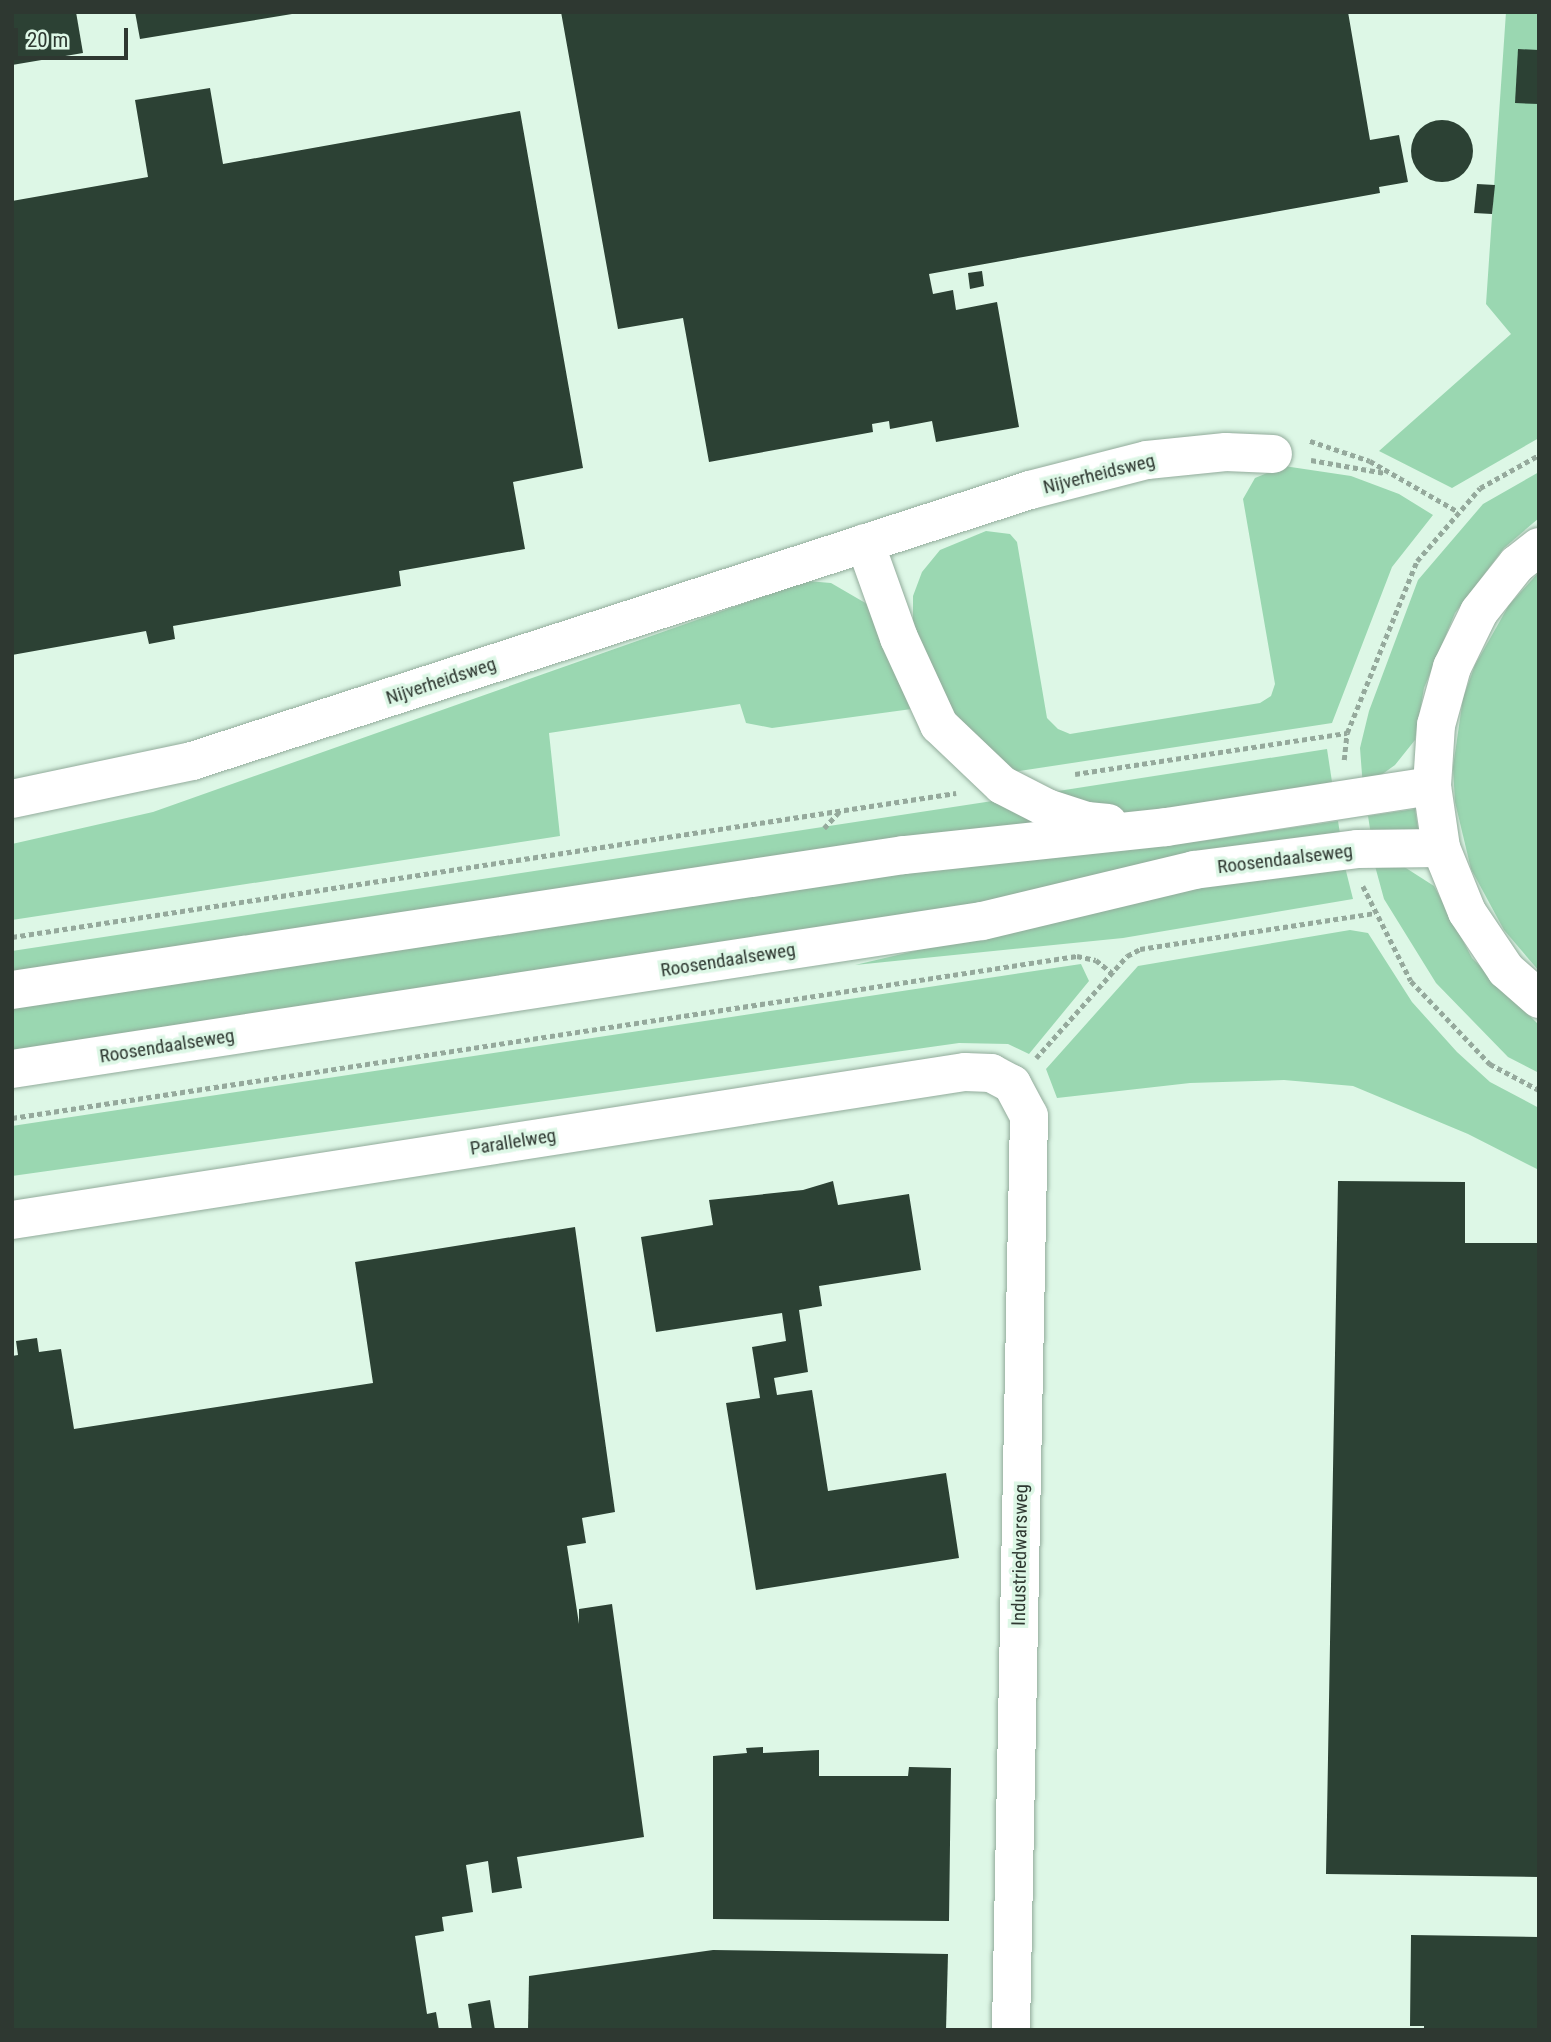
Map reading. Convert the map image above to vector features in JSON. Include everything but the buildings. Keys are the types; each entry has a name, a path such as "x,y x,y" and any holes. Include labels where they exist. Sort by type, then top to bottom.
{"street":[{"name":"Nijverheidsweg","path":"12,799 192,761 1030,491 1147,460 1226,452 1273,454"},
{"path":"865,543 899,638 939,724 1002,785 1087,821 1166,827"},
{"path":"1539,547 1517,564 1479,612 1451,667 1436,725 1432,786 1441,848 1467,912 1506,970 1539,999"},
{"path":"12,990 904,855 1166,827 1432,786"},
{"name":"Roosendaalseweg","path":"12,1069 982,921 1194,870 1357,849 1441,848"},
{"name":"Parallelweg","path":"12,1220 965,1072 991,1073 1012,1084"},
{"name":"Industriedwarsweg","path":"1011,2030 1029,1116 1012,1084"}],"path":[{"path":"1273,454 1390,474 1457,510"},
{"path":"1071,775 1347,733"},
{"path":"12,937 1002,785"},
{"path":"1012,1084 1112,973 1140,950 1374,913"},
{"path":"12,1118 1077,956 1096,960 1112,973"}],"green space":[{"path":"1506,12 1539,12 1539,438 1452,488 1379,451 1511,334 1486,304"},
{"path":"1284,466 1351,476 1399,494 1433,515 1392,567 1332,723 1007,773 968,742 913,626 913,596 922,572 940,550 986,531 1010,534 1017,542 1047,718 1058,729 1070,734 1260,703 1271,696 1275,684 1243,499 1255,478"},
{"path":"1539,472 1539,518 1504,548 1455,613 1424,688 1415,740 1395,765 1363,788 1360,748 1369,711 1418,580 1483,504"},
{"path":"1539,572 1539,971 1504,930 1471,869 1455,802 1453,767 1463,698 1475,665 1509,605"},
{"path":"807,581 831,583 874,608 919,708 772,728 746,723 740,704 549,733 560,836 12,920 12,844 153,812"},
{"path":"1327,749 1334,795 1149,819 1039,794"},
{"path":"999,800 1042,828 12,978 12,951"},
{"path":"1415,809 1418,829 1371,835 1368,816"},
{"path":"1338,821 1341,840 954,915 12,1060 12,1004 896,868 1202,841"},
{"path":"1395,861 1434,886 1472,958 1539,1025 1539,1073 1508,1057 1436,983 1384,899 1375,866"},
{"path":"1344,863 1353,899 1123,938 855,965 1239,875"},
{"path":"1350,930 1368,933 1412,1002 1457,1052 1490,1082 1539,1108 1539,1170 1468,1134 1353,1086 1284,1080 1190,1083 1057,1098 1046,1069 1138,966"},
{"path":"1081,964 1089,981 1029,1054 1008,1044 959,1043 12,1176 12,1126"}]}
